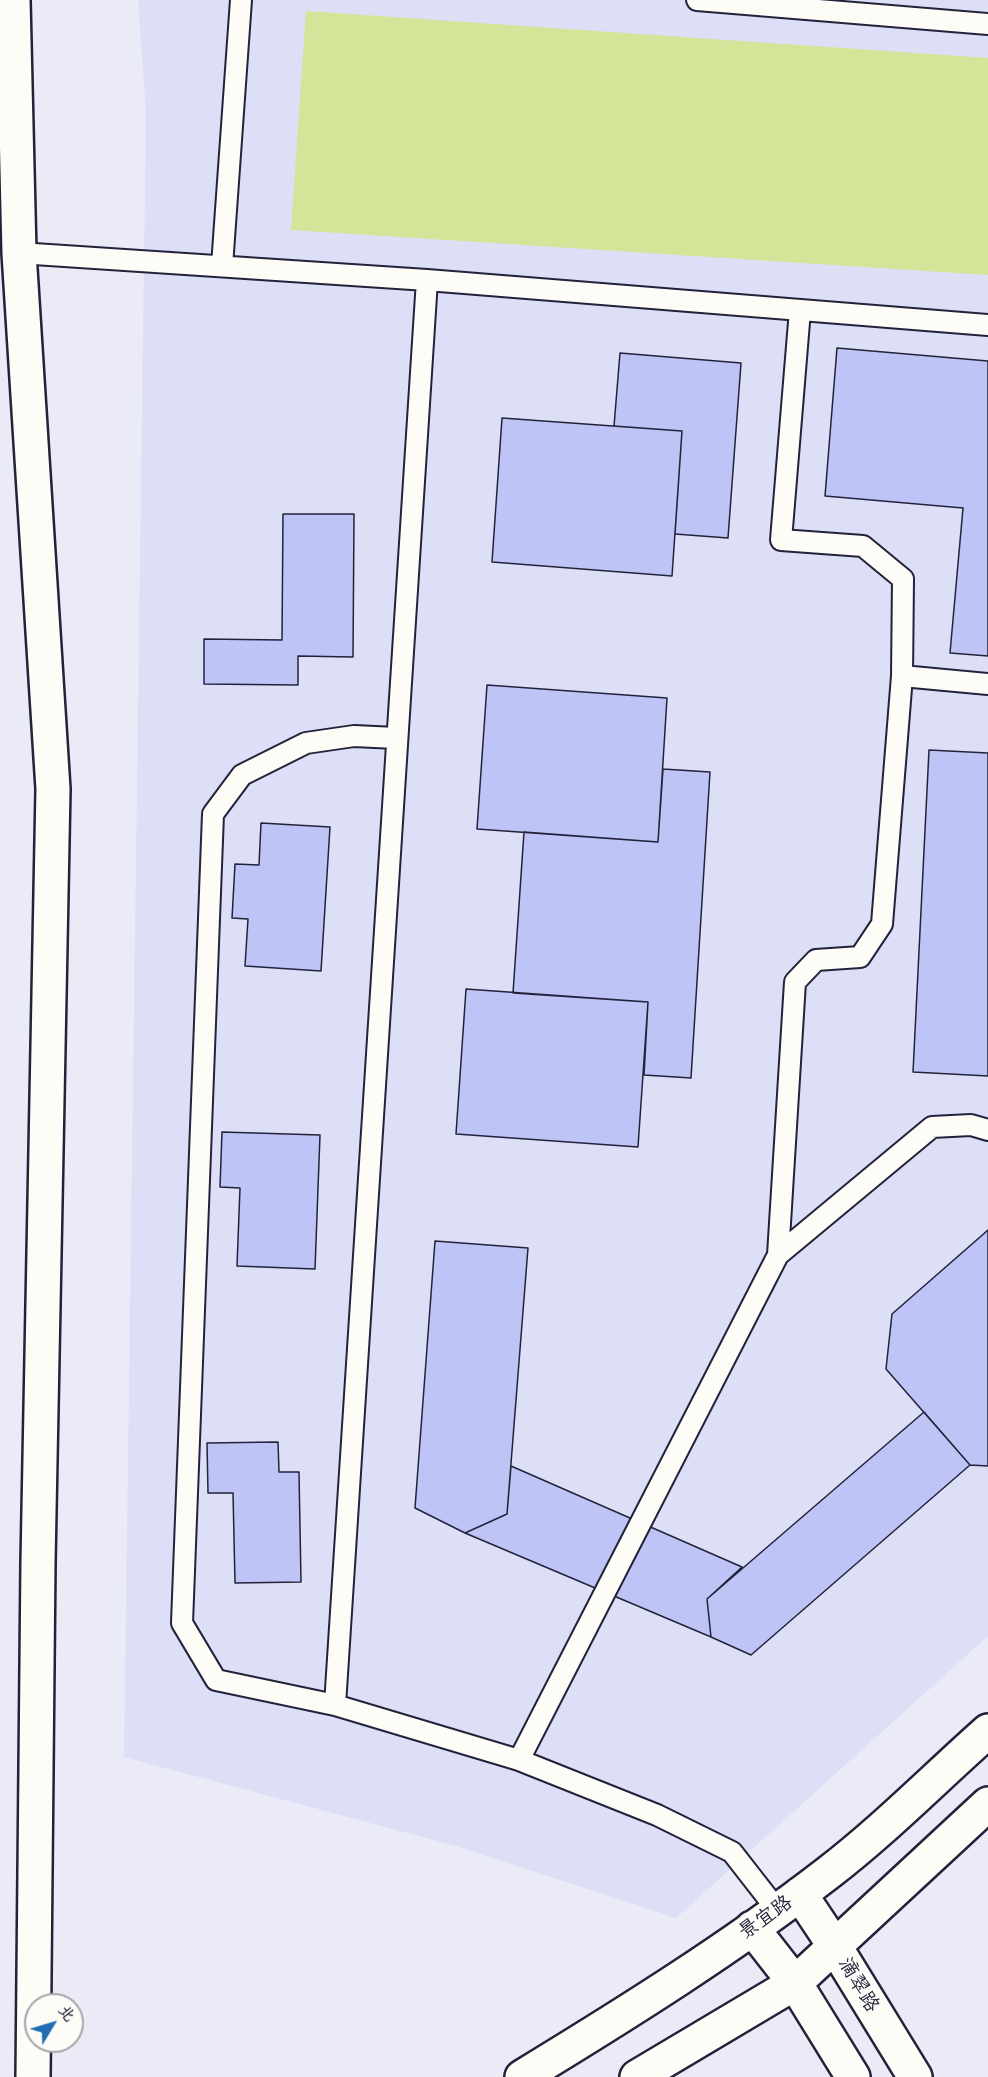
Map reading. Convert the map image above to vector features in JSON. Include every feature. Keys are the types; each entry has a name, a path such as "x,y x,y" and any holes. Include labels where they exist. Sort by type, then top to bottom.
{"main road":[{"path":"13,0 19,253 53,789 38,1562 33,2077"},
{"name":"景宜路","path":"522,2077 673,1984 830,1872 988,1731"},
{"path":"637,2077 795,1983 988,1804"},
{"path":"777,1911 795,1983 853,2077"},
{"name":"滴翠路","path":"777,1911 834,1945 915,2077"}],"lane":[{"path":"222,266 241,0"},
{"path":"697,0 817,6 988,24"},
{"path":"19,253 427,280 988,326"},
{"path":"335,1705 427,280"},
{"path":"778,1255 795,982 816,960 860,957 882,924 902,676 903,579 863,546 781,540 800,310"},
{"path":"902,676 988,684"},
{"path":"396,738 354,736 306,743 242,775 213,814 182,1623 216,1680 335,1705 519,1760 657,1815 732,1852 777,1911"},
{"path":"519,1760 778,1255 932,1127 971,1125 988,1130"}],"shaded area":[{"path":"138,0 988,0 988,1636 676,1918 456,1846 124,1757 146,112"}],"green space":[{"path":"306,11 988,58 988,275 291,230"}],"building":[{"path":"837,348 988,361 988,656 950,653 963,508 825,496"},
{"path":"620,353 741,363 728,538 675,534 682,431 614,426"},
{"path":"502,418 682,431 672,576 492,562"},
{"path":"283,514 354,514 353,657 298,656 298,685 204,684 204,639 282,640"},
{"path":"487,685 667,698 658,842 477,829"},
{"path":"929,750 988,753 988,1076 913,1072"},
{"path":"663,769 710,772 691,1078 644,1075 648,1002 513,993 524,832 658,842"},
{"path":"261,823 330,827 321,971 245,966 248,919 232,918 235,864 259,865"},
{"path":"466,989 648,1002 638,1147 456,1134"},
{"path":"222,1132 320,1135 315,1269 237,1266 240,1188 220,1187"},
{"path":"988,1230 988,1466 970,1465 886,1369 892,1314"},
{"path":"435,1241 528,1248 507,1514 465,1533 415,1508"},
{"path":"924,1412 970,1465 751,1655 711,1637 707,1599"},
{"path":"278,1442 279,1472 299,1472 301,1582 235,1583 233,1493 208,1493 207,1443"},
{"path":"511,1466 742,1567 707,1599 711,1637 465,1533 507,1514"}]}
